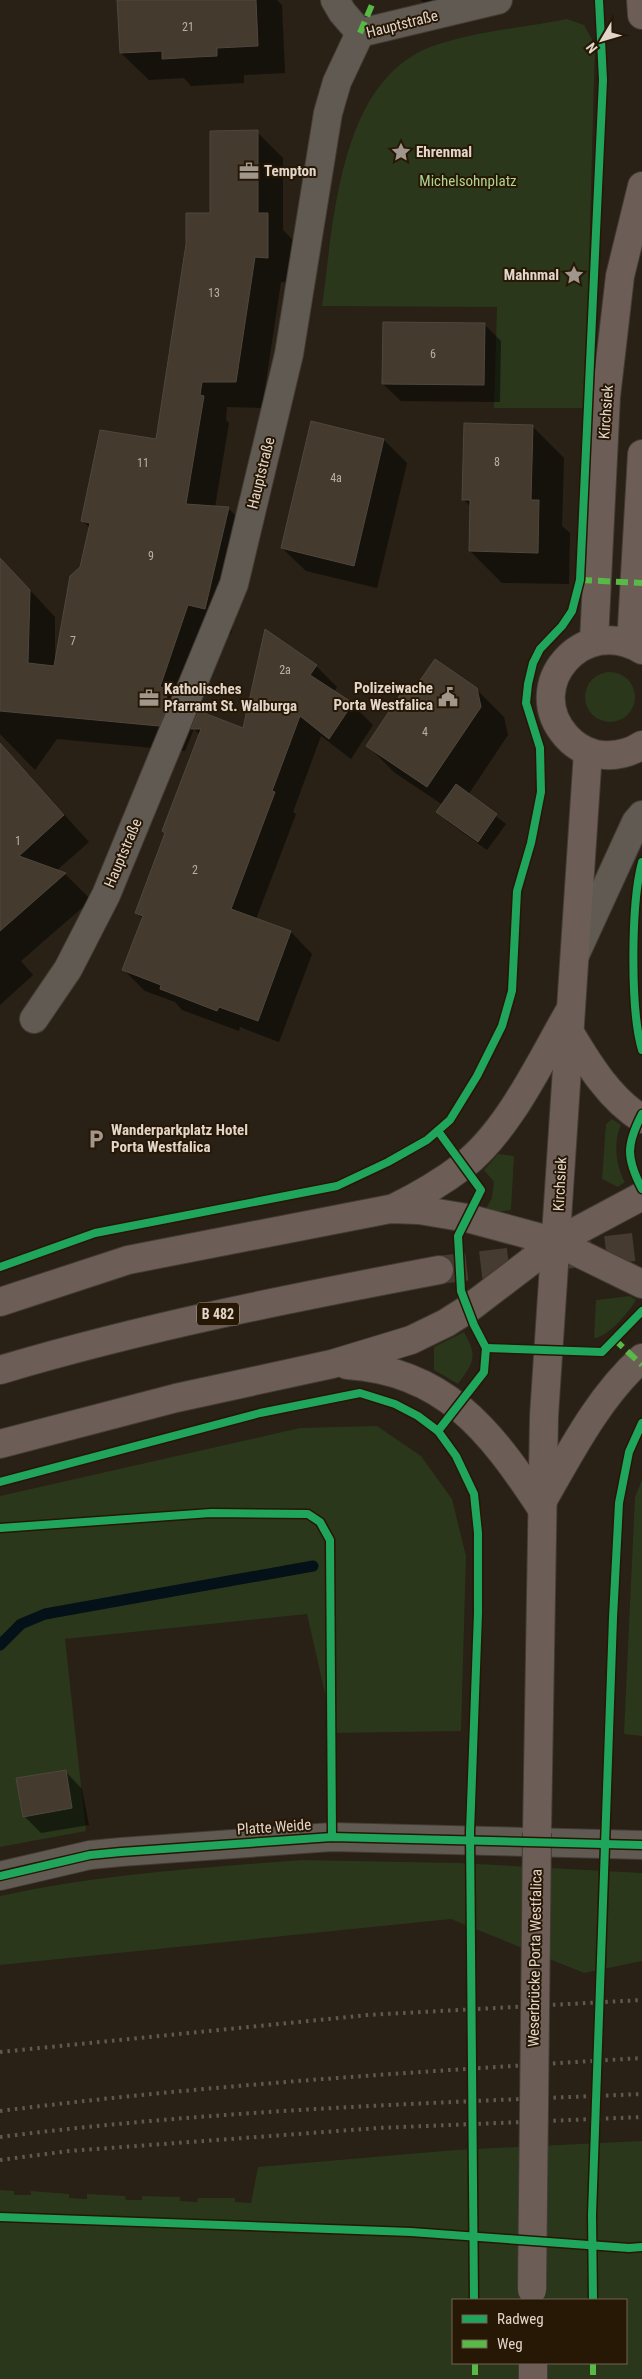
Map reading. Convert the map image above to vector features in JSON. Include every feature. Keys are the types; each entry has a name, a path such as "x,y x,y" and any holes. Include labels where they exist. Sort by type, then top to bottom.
{"main road":[{"path":"641,0 642,15"},
{"name":"Kirchsiek","path":"594,641 606,397 620,276 642,186"},
{"path":"642,454 637,647 613,640 594,641 578,648 565,659 556,674 551,690 552,710 559,728 572,742 588,752 606,756 624,754 642,746"},
{"name":"Kirchsiek","path":"540,1616 540,1506 544,1416 588,752"},
{"path":"571,1021 586,1061 606,1087 642,1119"},
{"path":"390,1210 430,1189 464,1166 486,1144 571,1021"},
{"path":"0,1444 176,1398 332,1364 411,1340 446,1323 556,1242 642,1196"},
{"path":"0,1302 128,1260 390,1210 419,1210 467,1218 556,1242 642,1284"},
{"name":"B 482","path":"0,1370 63,1351 252,1306 439,1270"},
{"path":"332,1364 385,1370 409,1377 432,1388 459,1405 488,1434 514,1465 540,1506 567,1458 595,1415 624,1377 642,1358"},
{"name":"Weserbrücke Porta Westfalica","path":"532,2299 540,1616"},
{"path":"533,2364 533,2379"}],"street":[{"path":"335,0 360,34"},
{"name":"Hauptstraße","path":"34,1019 68,968 106,895 234,584 290,354 328,113 337,82 360,34 498,0"},
{"path":"574,959 636,822 642,815"},
{"name":"Platte Weide","path":"0,1876 90,1855 332,1837 642,1845"}],"green space":[{"name":"Michelsohnplatz","path":"567,19 584,25 595,45 585,408 494,408 497,307 322,306 337,196 346,158 359,121 377,89 401,64 433,46 449,41 482,33"},
{"path":"605,672 615,672 628,679 635,692 635,702 628,715 615,722 605,722 596,718 589,711 585,702 585,692 589,683 596,676"},
{"path":"612,1119 621,1125 616,1146 619,1169 625,1182 618,1187 602,1179 606,1124"},
{"path":"498,1154 514,1156 511,1210 490,1213 485,1210 492,1198 494,1182 484,1170"},
{"path":"630,1296 636,1300 623,1317 605,1334 594,1338 596,1300"},
{"path":"464,1332 471,1348 472,1359 468,1370 458,1384 434,1370 434,1347"},
{"path":"377,1426 421,1456 452,1499 466,1556 461,1731 334,1733 307,1614 65,1639 86,1831 0,1847 0,1496 300,1428"},
{"path":"642,1480 642,1736 624,1734 635,1497"},
{"path":"302,1860 458,1863 642,1873 642,1961 584,1973 451,1919 0,1965 0,1896 37,1888 112,1877"},
{"path":"642,2141 642,2379 0,2379 0,2190 14,2191 14,2195 31,2195 31,2191 69,2194 69,2198 87,2199 87,2194 125,2196 126,2200 142,2200 142,2196 180,2197 180,2201 197,2202 198,2198 235,2198 235,2202 251,2203 258,2167 455,2150"}],"building":[{"path":"117,0 256,0 258,46 217,48 217,56 162,59 162,51 120,53"},
{"path":"258,130 258,213 268,213 268,258 255,257 236,382 202,382 200,395 204,396 186,504 229,507 205,609 188,605 160,687 170,689 166,698 170,699 159,726 0,711 0,558 30,590 28,663 54,666 70,576 80,567 90,523 81,521 100,430 156,439 186,244 186,213 210,213 210,131"},
{"path":"383,322 485,323 484,385 382,384"},
{"path":"311,421 384,439 354,566 281,548"},
{"path":"464,423 533,425 531,500 539,500 538,553 469,551 470,500 462,500"},
{"path":"265,629 317,665 310,675 353,703 329,739 300,716 272,791 275,792 231,909 291,931 258,1021 219,1007 217,1011 160,989 161,985 122,970 143,916 135,913 165,833 162,831 201,729 191,729 199,711 243,728"},
{"path":"435,659 477,688 481,707 427,787 366,746 402,692 409,696"},
{"path":"0,743 64,815 19,856 66,873 0,931"},
{"path":"456,784 497,814 478,842 436,812"},
{"path":"66,1770 72,1808 23,1817 16,1778"}],"waterway":[{"path":"0,1645 21,1624 45,1614 313,1566"}],"tunnel":[{"path":"439,1270 642,1246"}],"railway":[{"path":"0,2052 367,2015 642,2000"},
{"path":"0,2111 240,2086 401,2073 642,2058"},
{"path":"0,2137 160,2120 240,2114 401,2104 642,2094"},
{"path":"0,2160 69,2151 378,2128 642,2117"}],"marked path":[{"path":"360,33 374,0"},
{"path":"580,580 642,583"},
{"path":"614,1339 642,1365"},
{"path":"475,2364 475,2379"},
{"path":"593,2364 593,2379"}],"cycle path":[{"path":"0,1267 95,1233 337,1186 388,1162 427,1140 450,1120 477,1076 502,1026 512,991 517,891 531,843 541,792 540,748 526,703 528,684 533,663 540,649 562,626 572,611 580,580 603,80 599,0"},
{"path":"642,862 638,880 633,956 635,1009 642,1050"},
{"path":"642,1114 633,1134 630,1152 633,1169 642,1189"},
{"path":"438,1131 481,1190 458,1236 461,1291 474,1325 486,1348 484,1372 438,1431"},
{"path":"486,1348 602,1352 642,1311"},
{"path":"0,1482 260,1413 360,1393 395,1404 418,1416 438,1431 456,1456 474,1494 478,1533 478,1613 470,1832 474,2299"},
{"path":"593,2299 592,2215 613,1618 619,1503 629,1452 642,1423"},
{"path":"0,1528 211,1513 308,1514 320,1522 330,1540 332,1837"},
{"path":"0,1876 90,1855 332,1837 642,1845"},
{"path":"0,2217 411,2232 629,2248 642,2247"}],"place":[{"name":"Ehrenmal","path":"401,152"},
{"name":"Tempton","path":"249,171"},
{"name":"Mahnmal","path":"574,275"},
{"name":"Polizeiwache Porta Westfalica","path":"448,697"},
{"name":"Katholisches Pfarramt St. Walburga","path":"149,698"},
{"name":"Wanderparkplatz Hotel Porta Westfalica","path":"96,1139"}]}
